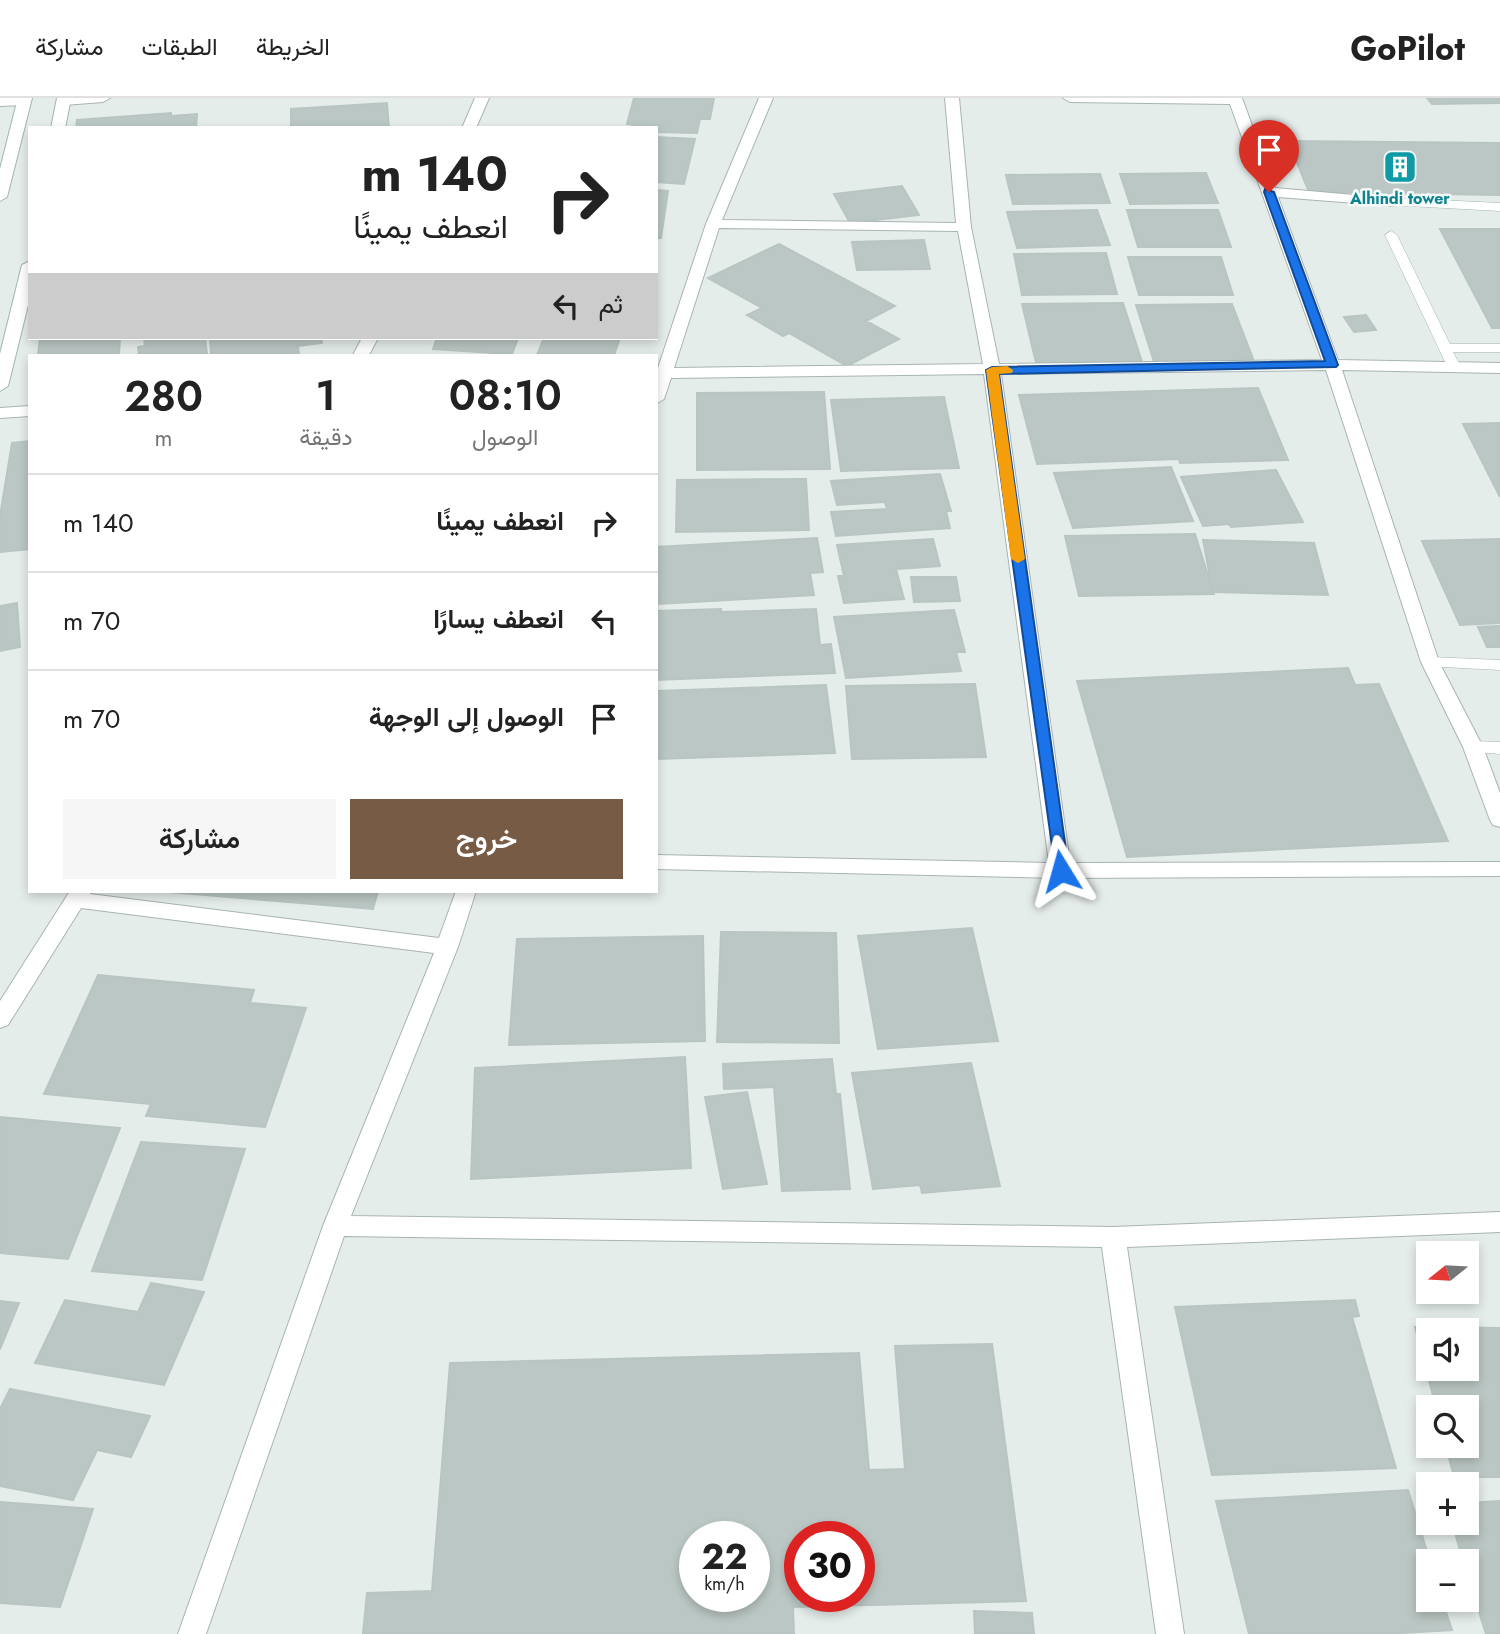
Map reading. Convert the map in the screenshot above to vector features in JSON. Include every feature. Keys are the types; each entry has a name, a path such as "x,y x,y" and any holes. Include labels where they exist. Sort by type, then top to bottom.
{"street":[{"path":"58,126 64,99 103,98"},
{"path":"470,126 482,98"},
{"path":"658,394 713,224 766,98"},
{"path":"952,98 964,227 992,370 1061,871"},
{"path":"1070,98 1236,99 1332,365 1430,662 1472,747 1500,820"},
{"path":"0,102 24,99 0,197"},
{"path":"1269,192 1394,202"},
{"path":"713,224 964,227"},
{"path":"0,386 28,273"},
{"path":"667,373 1332,365 1454,365 1500,368"},
{"path":"0,413 28,411"},
{"path":"658,862 1061,871 1500,869"},
{"path":"192,1634 335,1226 447,947 465,893"},
{"path":"0,1019 78,895 447,947"},
{"path":"335,1226 1113,1237 1500,1222"},
{"path":"1113,1237 1170,1634"}],"lane":[{"path":"1394,202 1500,206"},
{"path":"1391,235 1454,365"},
{"path":"1446,348 1500,348"},
{"path":"1430,662 1500,665"},
{"path":"1472,747 1500,748"}],"building":[{"path":"634,98 714,98 710,119 700,119 697,133 658,132 658,126 627,124"},
{"path":"1427,98 1500,98 1500,103 1432,104"},
{"path":"387,103 389,126 291,126 291,109"},
{"path":"171,113 171,116 197,114 196,126 76,126 77,120"},
{"path":"658,137 695,139 684,184 658,182"},
{"name":"Alhindi tower","path":"1288,141 1500,143 1500,195 1309,192"},
{"path":"1206,173 1218,203 1130,204 1120,174"},
{"path":"1100,174 1110,203 1013,204 1006,175"},
{"path":"902,186 919,215 850,223 834,194"},
{"path":"658,190 668,191 661,238 658,238"},
{"path":"1097,210 1110,245 1017,248 1007,212"},
{"path":"1127,210 1218,210 1231,247 1138,247"},
{"path":"1440,229 1500,229 1500,328 1492,328"},
{"path":"924,240 930,269 857,270 852,242"},
{"path":"779,244 895,306 866,321 899,339 847,366 789,333 783,336 747,315 762,308 708,278"},
{"path":"1106,253 1117,294 1022,295 1014,254"},
{"path":"1128,257 1221,257 1233,295 1139,295"},
{"path":"1123,303 1143,365 1037,367 1022,304"},
{"path":"1232,304 1255,364 1155,365 1136,305"},
{"path":"1366,315 1376,330 1354,332 1344,317"},
{"path":"40,340 120,340 119,354 38,354"},
{"path":"144,340 205,340 207,354 139,354 138,347 145,346"},
{"path":"210,340 321,340 322,343 298,346 299,354 211,354"},
{"path":"436,340 517,340 512,354 433,349"},
{"path":"543,340 619,340 614,354 537,354"},
{"path":"1258,388 1288,460 1180,463 1179,459 1037,464 1019,395"},
{"path":"824,392 830,469 697,470 697,393"},
{"path":"944,397 959,468 841,471 831,400"},
{"path":"1500,423 1500,497 1463,424"},
{"path":"28,441 28,549 0,552 0,516 12,443"},
{"path":"1171,467 1193,521 1073,528 1054,473"},
{"path":"1276,470 1303,522 1231,527 1229,524 1203,526 1181,477"},
{"path":"940,474 951,511 946,511 950,528 836,536 831,512 887,509 885,502 837,505 831,481"},
{"path":"806,479 809,530 676,532 677,480"},
{"path":"1195,534 1214,594 1079,596 1065,536"},
{"path":"817,538 823,572 810,573 814,595 658,604 658,547"},
{"path":"933,539 940,566 896,569 904,599 844,603 838,576 844,576 837,545"},
{"path":"1500,539 1500,623 1460,625 1422,541"},
{"path":"1203,540 1314,543 1328,595 1213,592"},
{"path":"911,577 956,577 960,601 914,602"},
{"path":"17,603 20,647 0,651 0,606"},
{"path":"816,609 820,645 831,644 835,673 658,680 658,611"},
{"path":"954,610 965,652 956,652 961,671 846,678 834,617"},
{"path":"1500,626 1500,647 1487,647 1478,627"},
{"path":"1348,668 1355,685 1379,684 1448,841 1127,857 1077,681"},
{"path":"975,684 986,757 852,759 846,686"},
{"path":"826,685 835,753 658,759 658,691"},
{"path":"180,893 377,893 373,909"},
{"path":"972,928 998,1041 878,1049 858,936"},
{"path":"721,932 836,933 839,1043 717,1042"},
{"path":"703,936 705,1041 509,1045 517,939"},
{"path":"98,975 254,990 250,1003 306,1008 265,1127 146,1116 151,1104 44,1094"},
{"path":"685,1057 691,1168 471,1179 475,1068"},
{"path":"832,1059 836,1094 840,1094 850,1189 782,1191 774,1087 724,1089 723,1064"},
{"path":"971,1063 1000,1186 922,1193 920,1185 873,1189 852,1073"},
{"path":"747,1092 767,1184 723,1189 705,1097"},
{"path":"0,1117 120,1128 68,1259 0,1253"},
{"path":"141,1142 245,1149 202,1280 92,1271"},
{"path":"151,1283 204,1292 164,1385 35,1363 65,1300 138,1312"},
{"path":"1355,1300 1359,1316 1352,1317 1396,1468 1212,1475 1175,1307"},
{"path":"0,1301 19,1303 0,1349"},
{"path":"1479,1328 1500,1328 1500,1477 1479,1477 1479,1472 1453,1472 1449,1458 1479,1458 1479,1395 1433,1395 1429,1381 1479,1381"},
{"path":"992,1344 1026,1601 875,1605 875,1521 784,1521 784,1612 793,1612 794,1634 363,1634 367,1593 432,1591 450,1363 859,1353 869,1470 905,1469 895,1346"},
{"path":"10,1389 150,1416 131,1457 97,1450 73,1500 0,1486 0,1409"},
{"path":"1408,1490 1416,1516 1416,1535 1422,1535 1426,1549 1416,1549 1416,1612 1446,1612 1452,1630 1385,1634 1249,1634 1216,1501"},
{"path":"1500,1501 1500,1634 1486,1634 1479,1612 1479,1549 1460,1549 1456,1535 1479,1535 1479,1502"},
{"path":"0,1502 93,1509 60,1607 0,1603"},
{"path":"974,1611 1032,1613 1034,1634 975,1634"}],"slow traffic":[{"path":"1007,370 992,370 1018,559"}],"place":[{"name":"Alhindi tower","path":"1400,167"}],"route":[{"path":"1061,871 992,370 1332,365 1269,192"}]}
